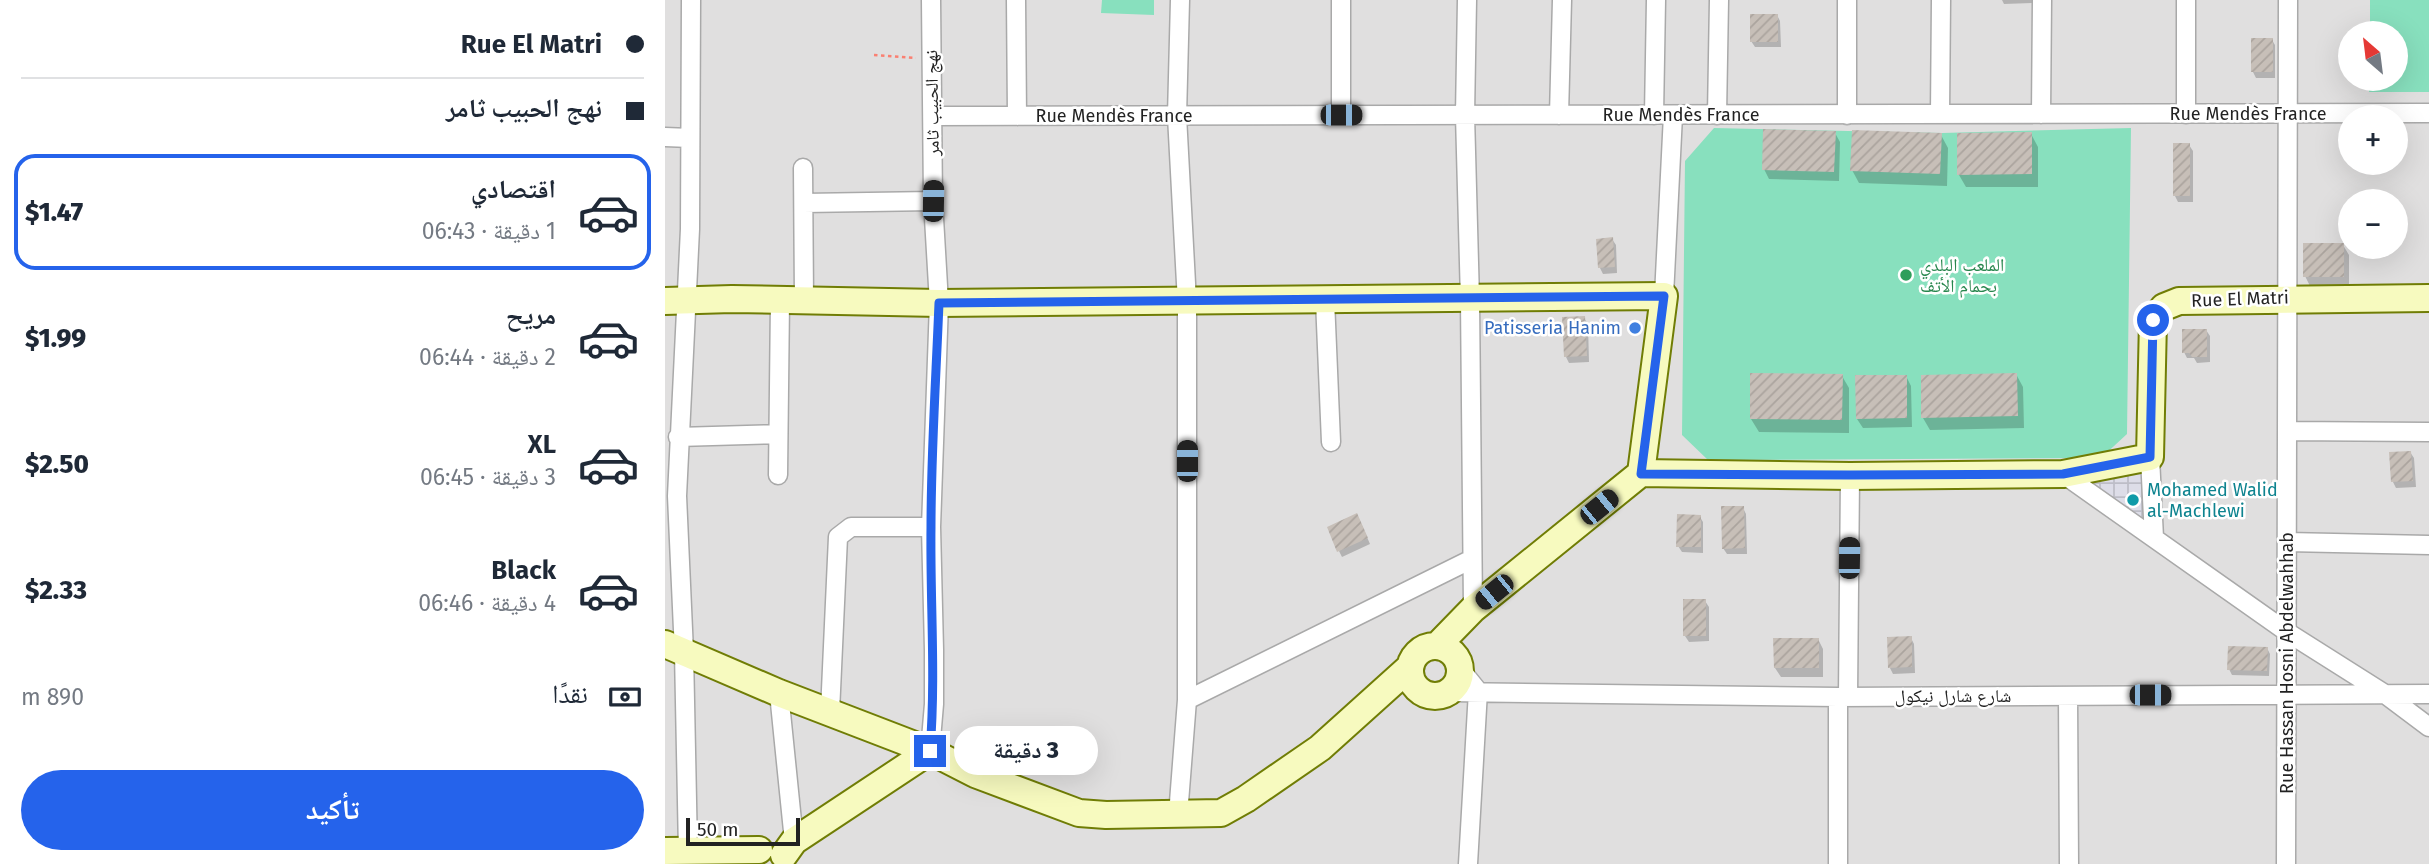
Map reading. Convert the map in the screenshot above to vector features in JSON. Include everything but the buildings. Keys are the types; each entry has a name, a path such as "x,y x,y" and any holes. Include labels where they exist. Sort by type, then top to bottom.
{"street":[{"path":"691,0 690,138 676,301 678,438 671,496 676,851 774,855 930,751"},
{"name":"نهج الحبيب ثامر","path":"930,751 934,664 931,527 939,303 933,201 931,0"},
{"path":"1016,0 1017,116"},
{"path":"1178,815 1187,700 1187,302 1177,116 1180,0"},
{"path":"1341,0 1341,115"},
{"path":"1373,699 1446,672 1473,609 1465,115 1467,0"},
{"path":"1559,115 1562,0"},
{"path":"1654,115 1656,0"},
{"path":"1717,115 1719,0"},
{"path":"1847,0 1847,114"},
{"path":"1940,114 1941,0"},
{"path":"2041,114 2042,0"},
{"path":"2186,0 2186,114"},
{"name":"Rue Hassan Hosni Abdelwahhab","path":"2286,864 2288,0"},
{"name":"Rue Mendès France","path":"933,116 2429,113"},
{"path":"1641,474 1664,296 1673,115"},
{"path":"665,137 690,138"},
{"path":"778,475 778,434 804,203 803,169"},
{"path":"804,203 933,201"},
{"path":"676,301 732,299 939,303 1187,302 1664,296"},
{"name":"Rue El Matri","path":"2150,457 2153,320 2164,307 2179,301 2429,298"},
{"path":"1325,300 1331,442"},
{"path":"2287,431 2429,432"},
{"path":"678,438 778,434"},
{"path":"1473,609 1641,474 2063,474 2150,457 2154,538"},
{"path":"2063,474 2287,632 2385,694 2429,727"},
{"path":"1838,864 1850,475"},
{"path":"830,712 838,537 851,527 931,527"},
{"path":"2287,542 2429,545"},
{"path":"1187,700 1472,559"},
{"path":"674,648 779,693 930,751 975,774 1079,813 1221,813 1320,748 1410,667 1414,657 1422,650 1446,672"},
{"name":"شارع شارل نيكول","path":"1446,672 1478,691 1843,697 2429,694"},
{"path":"1468,864 1478,691"},
{"path":"774,855 779,693"},
{"path":"2068,696 2069,864"}],"path":[{"path":"874,55 933,60"}],"shaded area":[{"path":"665,0 2429,0 2429,864 665,864"},
{"path":"2151,462 2152,535 2068,475"}],"green space":[{"path":"1102,0 1154,0 1154,15 1101,13"},
{"path":"2370,0 2429,0 2429,92 2369,92 2408,91 2408,21 2370,21"},
{"name":"الملعب البلدي بحمام الأتف","path":"1714,128 1942,133 2131,128 2127,434 2101,458 1708,460 1682,435 1685,161"}],"place":[{"name":"الملعب البلدي بحمام الأتف","path":"1906,275"},
{"name":"Patisseria Hanim","path":"1635,328"},
{"name":"Mohamed Walid al-Machlewi","path":"2133,500"}],"route":[{"path":"930,751 934,704 931,527 939,303 1470,300 1664,296 1641,474 2063,474 2150,457 2153,320"}]}
